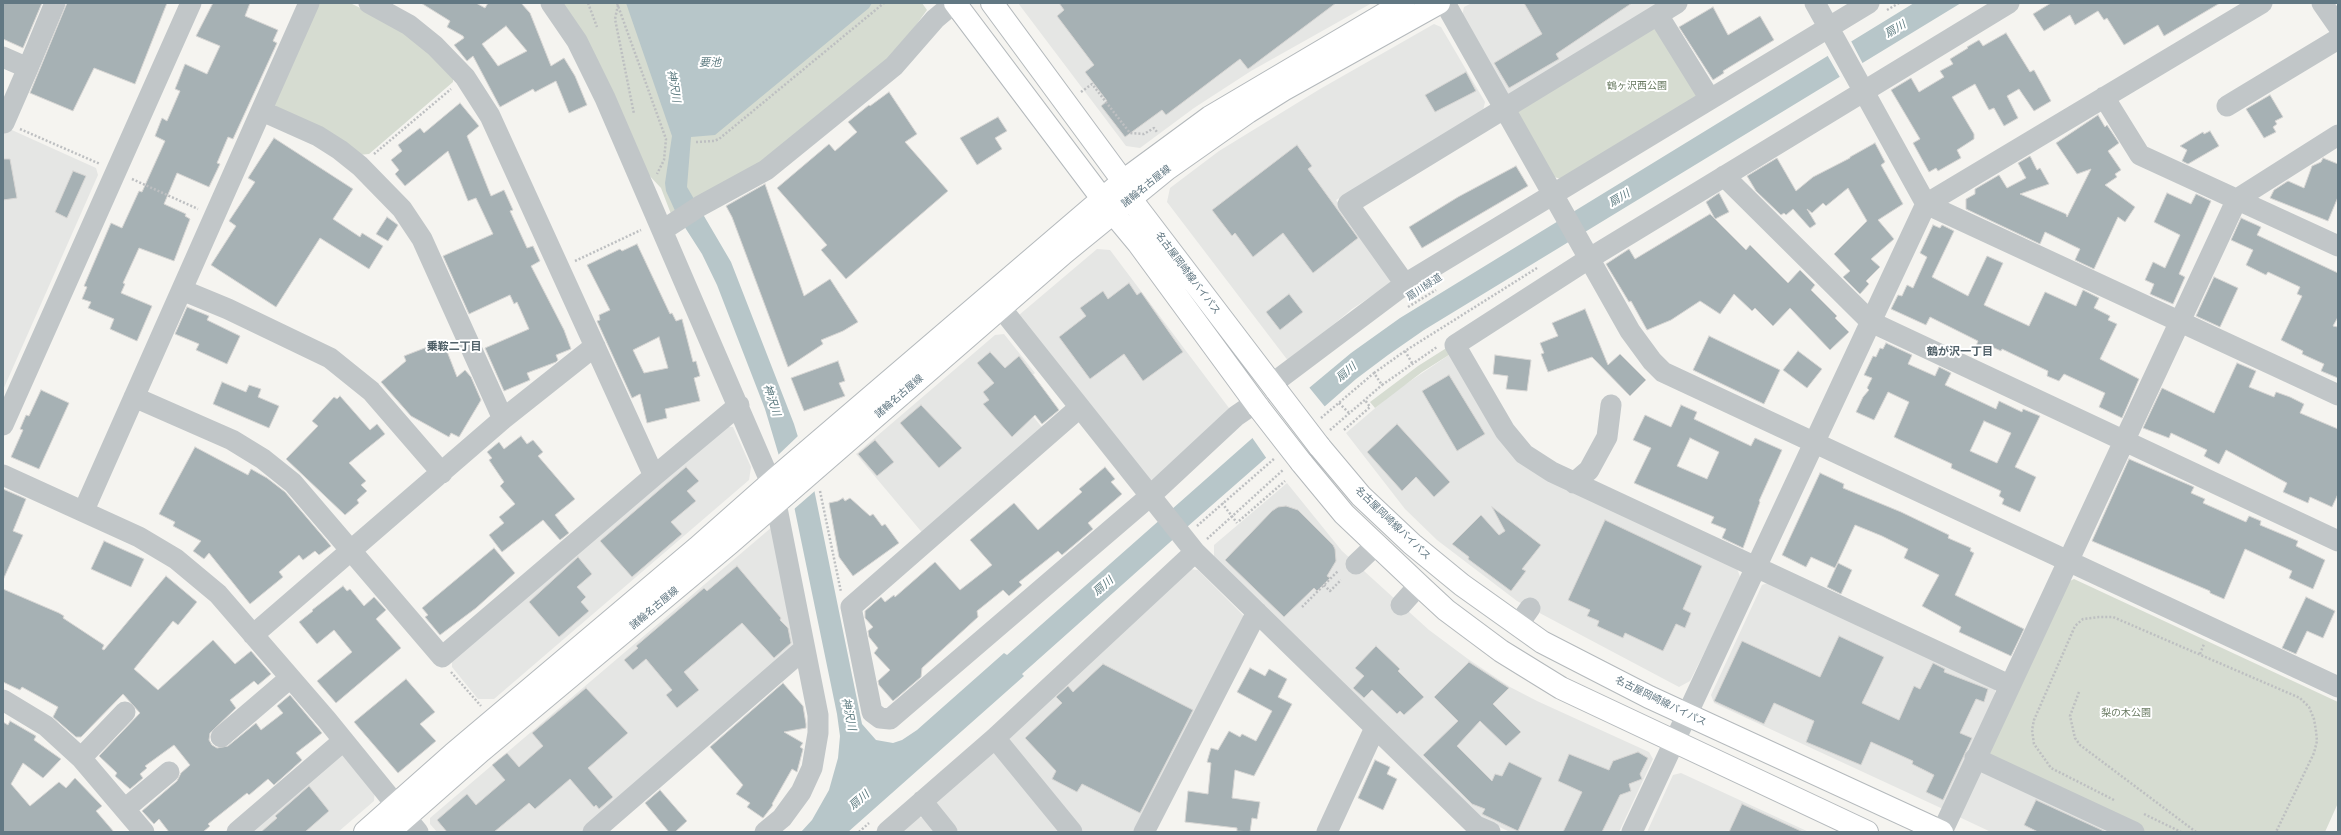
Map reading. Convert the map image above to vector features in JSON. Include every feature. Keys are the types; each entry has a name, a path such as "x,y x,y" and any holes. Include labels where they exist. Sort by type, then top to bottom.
{"main road":[{"path":"955,3 1108,206 1138,243 1257,406 1301,462 1344,514 1446,610 1501,651 1561,688 1867,832"},
{"name":"名古屋岡崎線バイパス","path":"992,3 1127,189 1274,388 1319,446 1362,496 1412,544 1462,586 1524,616 1542,642 1686,714 1942,832"},
{"name":"諸輪名古屋線","path":"812,464 1210,117 1402,3"},
{"name":"諸輪名古屋線","path":"1127,189 1167,169 1248,112 1439,3"},
{"name":"諸輪名古屋線","path":"390,832 777,490 812,464 1001,308 1108,206"},
{"name":"諸輪名古屋線","path":"365,832 407,818"}],"street":[{"path":"4,123 55,3"},
{"path":"3,425 191,3"},
{"path":"84,510 309,3"},
{"path":"369,3 408,25 435,46 465,76 490,116 561,268 654,476"},
{"path":"551,3 577,41 667,223 739,405 777,490 804,649 818,714 818,733 812,768 795,802 782,818 765,832"},
{"path":"667,223 766,170 894,66 935,19 955,3"},
{"path":"1445,3 1553,193 1577,240 1590,258 1630,331 1652,361 1663,372 2338,688"},
{"path":"1405,284 1348,204 1504,107 1677,3"},
{"path":"1815,3 1926,204 2338,395"},
{"path":"1274,388 1405,284 1710,99 1833,36 1869,3"},
{"path":"2009,3 1590,258 1454,345 1510,437 1524,454 1574,483 1726,557 1756,568 2009,685"},
{"path":"1632,832 1674,742 1724,625 1756,568 1926,204 2262,3"},
{"path":"2322,3 2338,26"},
{"path":"1658,15 1710,99"},
{"path":"2228,106 2338,39"},
{"path":"3,57 28,68"},
{"path":"2104,97 2140,155 2338,246"},
{"path":"262,111 318,136 340,150 360,166 402,209 422,239 503,419"},
{"path":"1942,832 2067,560 2237,199 2338,135"},
{"path":"1724,176 1871,322 2338,541"},
{"path":"182,290 235,312 330,358 371,391 442,472"},
{"path":"1001,308 1155,504 1191,546 1258,612 1331,679 1376,728 1480,830"},
{"path":"253,634 503,419 595,346"},
{"path":"134,397 232,440 263,459 293,483 442,657 739,405"},
{"path":"1574,483 1589,470 1608,437 1610,405"},
{"path":"1079,408 851,607 872,712 880,718 890,719 1155,504 1236,416 1257,406"},
{"path":"3,475 84,510 139,537 176,558 218,594 407,818"},
{"path":"1348,566 1377,544"},
{"path":"887,832 995,738 1191,546"},
{"path":"1401,605 1419,585"},
{"path":"1144,832 1258,612"},
{"path":"593,832 804,649"},
{"path":"221,737 290,678"},
{"path":"3,700 46,726 81,758 126,808 144,832"},
{"path":"81,758 125,712"},
{"path":"1326,832 1376,728"},
{"path":"995,738 1072,832"},
{"path":"237,832 343,742"},
{"path":"1975,758 2134,832"},
{"path":"126,808 169,772"},
{"path":"922,801 947,832"}],"path":[{"path":"588,3 597,27"},
{"path":"696,142 714,142 719,139 884,3"},
{"path":"618,4 615,19 634,120"},
{"path":"618,4 666,139 664,160 653,180"},
{"path":"360,166 465,76"},
{"path":"1079,94 1092,84 1130,133 1144,134 1154,128 1160,138"},
{"path":"4,123 105,166"},
{"path":"128,178 214,216"},
{"path":"561,268 667,223"},
{"path":"1374,373 1405,351 1542,264"},
{"name":"扇川緑道","path":"1407,308 1437,288"},
{"path":"1405,351 1412,363"},
{"path":"1338,422 1350,414 1382,385"},
{"path":"1344,430 1370,407 1365,400"},
{"path":"1339,403 1350,414"},
{"path":"812,464 845,613 851,607"},
{"path":"1191,546 1232,516 1278,474"},
{"path":"1222,503 1238,522 1285,481"},
{"path":"1302,607 1324,585 1348,566"},
{"path":"1324,585 1330,591 1341,580"},
{"path":"2118,802 2050,768 2034,744 2032,730 2034,720 2076,626 2083,619 2112,617 2300,698 2309,707 2314,719 2317,741 2314,753 2278,831"},
{"path":"2200,654 2204,645"},
{"path":"442,657 446,666 484,710"},
{"path":"2079,692 2070,716 2075,738 2080,745 2196,832"},
{"path":"2139,812 2181,832"}],"shaded area":[{"path":"1018,3 1372,3 1251,71 1194,108 1140,148 1126,146"},
{"path":"1472,3 1663,3 1514,95 1503,93 1462,16 1464,7"},
{"path":"1434,24 1441,27 1485,102 1483,111 1336,200 1392,277 1390,284 1352,309 1289,362 1167,202 1170,188 1219,151 1320,89"},
{"path":"3,126 96,168 98,175 3,390"},
{"path":"1097,249 1110,250 1232,412 1156,481 1146,480 1019,315"},
{"path":"1004,334 1035,373 1013,392 1045,431 925,536 856,454 995,335"},
{"path":"1452,353 1501,436 1736,565 1741,580 1690,681 1679,687 1517,601 1437,540 1405,509 1346,433 1394,392"},
{"path":"724,426 733,427 751,467 749,480 494,699 478,699 452,667 452,658"},
{"path":"1287,483 1342,551 1429,630 1468,659 1510,687 1537,701 1649,752 1653,759 1619,832 1510,832 1481,818 1214,559 1214,545"},
{"path":"772,527 796,640 794,649 582,832 437,832 430,824 430,818"},
{"path":"1189,569 1198,570 1243,615 1244,621 1137,832 1080,832 1007,744 1008,734"},
{"path":"1770,582 1994,686 1996,694 1943,809 1714,703 1711,695 1762,585"},
{"path":"985,752 997,752 1063,832 954,832 935,808 935,797"},
{"path":"338,755 346,755 375,788 374,801 338,832 248,832"},
{"path":"1984,768 2122,832 1991,832 1957,816 1977,771"},
{"path":"1681,773 1809,832 1647,832 1673,775"},
{"path":"918,817 925,818 937,832 900,832"}],"green space":[{"path":"317,3 350,3 390,22 453,73 453,82 369,154 358,155 277,110 274,102"},
{"path":"559,3 922,3 927,10 898,50 761,165 671,214 661,188 646,172"},
{"name":"鶴ヶ沢西公園","path":"1652,27 1660,29 1698,91 1696,99 1561,179 1554,177 1517,115 1520,107"},
{"path":"1448,347 1452,353 1422,372 1375,408 1370,402 1418,366"},
{"name":"梨の木公園","path":"2074,579 2338,702 2338,803 2325,832 2145,832 1989,759 1986,751 2066,583"}],"water":[{"path":"626,3 872,3 869,8 715,135 691,137 687,187 731,262 794,424 814,489 862,724 876,740 893,743 902,740 917,730 1004,653 1007,655 1309,388 1351,353 1400,318 1914,3 1961,3 1424,330 1388,355 1356,379 1187,527 1022,674 1024,676 848,832 801,832 812,820 829,790 838,758 840,736 837,714 794,506 765,409 717,285 702,254 677,215 666,191 665,183 672,136"}],"pier":[{"path":"1850,39 1863,64 1841,79 1826,53"},
{"path":"1308,386 1326,408 1267,459 1251,436"},
{"path":"798,436 816,490 793,510 777,456"}],"building":[{"path":"3,3 42,3 23,48 3,39"},
{"path":"67,3 167,3 135,84 94,68 73,111 30,93"},
{"path":"213,3 250,3 245,16 278,30 273,41 277,43 233,139 228,137 217,163 220,164 209,187 177,173 164,204 186,214 185,216 190,219 174,261 139,248 123,283 125,284 121,293 152,306 137,341 110,329 114,319 88,308 91,302 82,299 87,287 84,286 111,223 122,228 139,191 142,192 165,141 155,136 162,118 167,121 180,91 175,89 185,64 207,74 220,46 196,36"},
{"path":"421,3 476,3 485,8 488,3 521,3 530,13 551,66 564,58 575,76 587,105 569,113 556,81 535,92 533,89 500,107 473,56 467,61 454,45 464,38 447,27 450,21","holes":["506,26 527,51 498,66 482,44"]},
{"path":"1059,3 1336,3 1248,69 1240,59 1166,115 1162,110 1125,137 1101,106 1107,101 1085,72 1094,65 1057,16 1064,10"},
{"path":"1524,3 1632,3 1556,54 1559,59 1509,88 1494,63 1542,34"},
{"path":"2051,3 2220,3 2164,36 2158,25 2124,45 2107,18 2104,20 2098,11 2075,25 2070,15 2044,31 2033,14"},
{"path":"1713,7 1728,35 1760,16 1774,40 1723,71 1724,73 1713,80 1679,27"},
{"path":"2006,33 2030,72 2034,70 2051,101 2034,111 2019,89 2007,96 2018,118 2004,126 1994,108 1989,110 1975,84 1952,97 1974,134 1974,139 1957,150 1961,158 1938,171 1936,168 1929,172 1913,143 1920,139 1891,90 1911,78 1919,92 1944,77 1940,71 1953,64 1950,59 1968,48 1967,47 1979,40 1983,46"},
{"path":"1466,72 1476,91 1435,112 1425,95"},
{"path":"889,92 917,134 905,142 948,191 846,279 821,250 827,245 777,188 829,144 835,151 857,132 848,122 869,105 870,106"},
{"path":"2270,95 2283,117 2275,121 2277,124 2273,127 2276,132 2264,138 2246,109"},
{"path":"460,103 479,126 467,136 491,196 504,190 513,210 510,211 527,248 533,246 540,261 531,266 564,330 571,349 556,355 558,360 556,362 527,373 530,380 504,391 485,348 529,329 517,302 514,304 510,295 469,314 443,256 493,234 476,198 468,201 448,151 405,186 395,174 399,170 391,160 402,151 398,145 420,128 424,133"},
{"path":"2098,115 2105,127 2107,125 2119,143 2108,151 2121,170 2115,174 2117,177 2105,185 2135,207 2125,222 2118,217 2094,269 2075,260 2080,249 2045,232 2040,244 1966,209 1966,199 1975,194 1975,189 1999,175 2007,188 2026,178 2018,163 2030,156 2037,170 2040,168 2049,184 2020,194 2066,214 2067,217 2091,169 2077,174 2056,143"},
{"path":"998,117 1007,131 995,138 1002,149 977,165 960,138"},
{"path":"2210,131 2219,146 2188,164 2182,161 2187,150 2180,146 2203,132 2204,134"},
{"path":"274,138 353,189 333,219 360,237 362,233 383,246 369,269 320,238 276,307 211,265 236,226 229,221 255,182 248,178"},
{"path":"1875,143 1885,162 1881,165 1903,204 1878,220 1894,239 1871,259 1880,267 1866,281 1869,284 1860,294 1843,277 1850,271 1834,254 1867,221 1848,188 1826,206 1823,203 1812,213 1807,209 1816,224 1810,228 1793,209 1786,215 1784,213 1781,215 1756,191 1747,176 1777,158 1796,191 1813,177"},
{"path":"1297,145 1312,166 1308,169 1358,238 1313,273 1283,233 1253,257 1235,233 1232,236 1212,210"},
{"path":"2323,158 2338,164 2338,197 2328,221 2270,198 2274,190 2288,181 2304,188 2312,166 2321,162"},
{"path":"3,159 10,159 17,198 3,200"},
{"path":"1516,166 1528,186 1422,248 1409,227 1458,197"},
{"path":"73,171 86,176 67,218 55,212"},
{"path":"765,184 804,296 830,279 858,322 843,331 821,340 823,344 788,367 732,217 726,206"},
{"path":"1719,193 1729,212 1715,219 1706,202"},
{"path":"2167,193 2191,204 2196,194 2211,201 2179,274 2185,277 2173,304 2150,294 2154,284 2145,280 2153,262 2165,268 2180,235 2154,222"},
{"path":"1710,214 1746,250 1750,245 1788,283 1800,270 1815,285 1811,290 1837,316 1835,318 1849,332 1830,350 1790,308 1773,326 1755,308 1752,311 1734,294 1720,314 1700,301 1671,320 1647,330 1631,301 1629,302 1606,264 1629,249 1635,259"},
{"path":"387,217 398,225 388,241 376,234"},
{"path":"2241,218 2261,227 2257,235 2338,273 2338,317 2333,326 2338,327 2338,378 2321,371 2324,364 2302,354 2303,351 2281,340 2302,296 2297,294 2300,287 2268,272 2266,275 2246,265 2253,250 2231,240"},
{"path":"1933,225 1940,228 1942,225 1954,231 1932,277 1968,296 1987,256 2003,263 1984,305 2029,326 2045,292 2076,306 2083,290 2099,298 2094,308 2110,316 2108,320 2117,324 2100,359 2139,379 2122,418 2099,407 2105,393 2064,374 2059,381 2047,376 2048,371 2002,349 2001,351 1992,347 1989,353 1976,346 1978,341 1930,317 1926,325 1891,309 1898,295 1902,296 1907,285 1913,288 1927,257 1920,253"},
{"path":"637,244 670,314 672,313 676,321 682,319 693,362 696,361 700,376 694,378 700,401 665,409 667,418 647,423 640,394 632,398 597,321 600,320 599,315 610,310 587,265 620,249 622,251","holes":["659,337 668,368 644,373 633,350"]},
{"path":"2214,277 2238,288 2220,327 2196,316"},
{"path":"1129,283 1137,295 1141,292 1183,352 1143,381 1124,354 1090,379 1059,337 1086,316 1080,308 1103,291 1108,299"},
{"path":"1289,294 1303,312 1280,330 1266,312"},
{"path":"187,307 209,316 207,320 240,336 227,364 196,350 199,344 175,334"},
{"path":"1585,309 1608,365 1620,354 1646,380 1630,396 1592,357 1548,372 1541,354 1544,353 1540,343 1558,336 1552,323"},
{"path":"1709,336 1780,370 1764,404 1693,370"},
{"path":"443,341 457,377 465,370 471,377 481,400 459,437 451,433 449,437 411,416 381,382 406,361 404,356"},
{"path":"1886,343 1912,355 1908,364 1935,376 1939,367 1951,373 1945,385 1996,409 1999,401 2022,412 2023,409 2040,416 2015,467 2036,477 2020,512 2002,504 2004,499 1999,496 2001,491 1951,468 1952,464 1894,437 1909,402 1888,392 1874,420 1856,412 1863,397 1869,390 1867,388 1872,378 1864,375 1873,356 1876,357 1880,348 1883,349","holes":["1984,421 2011,433 1997,463 1970,451"]},
{"path":"1798,351 1822,369 1807,388 1783,370"},
{"path":"990,352 1005,368 1019,356 1059,410 1042,424 1035,415 1012,437 983,404 989,400 983,392 994,383 977,363"},
{"path":"1495,355 1531,360 1527,391 1506,389 1508,376 1493,374"},
{"path":"838,361 845,381 839,383 845,396 804,411 791,378"},
{"path":"2237,363 2256,371 2249,387 2274,397 2276,392 2290,397 2304,404 2300,413 2338,429 2338,494 2332,507 2310,497 2308,503 2283,492 2287,483 2226,450 2219,464 2204,456 2207,450 2171,433 2169,438 2143,428 2162,388 2214,413"},
{"path":"1449,375 1485,434 1457,451 1422,391"},
{"path":"222,382 246,392 249,385 261,389 258,397 279,406 269,428 213,404"},
{"path":"41,390 69,403 39,469 11,457 23,430 20,429 26,415 29,416"},
{"path":"340,396 370,430 377,424 385,434 349,463 366,481 361,485 367,491 357,500 359,503 345,515 286,459 318,426 312,421 334,397 337,399"},
{"path":"921,405 962,448 939,468 900,423"},
{"path":"1681,405 1697,412 1694,419 1751,446 1755,438 1782,450 1759,501 1760,502 1743,548 1722,538 1726,529 1711,523 1714,517 1634,483 1651,448 1633,440 1645,415 1671,427","holes":["1690,438 1719,452 1707,479 1677,466"]},
{"path":"1397,424 1450,482 1434,497 1416,477 1402,491 1367,452"},
{"path":"521,436 527,444 533,440 543,452 538,456 575,499 555,515 569,533 560,540 543,520 502,552 489,535 504,523 499,517 515,504 500,486 504,482 489,460 492,458 487,452 499,442 504,449"},
{"path":"875,440 894,462 877,476 858,454"},
{"path":"195,447 248,475 251,469 267,478 285,492 331,546 319,555 315,551 303,560 299,555 279,572 283,577 250,604 209,553 204,559 193,551 201,541 173,526 175,522 159,514"},
{"path":"2129,459 2194,487 2191,493 2205,499 2203,503 2246,522 2249,516 2261,521 2260,525 2298,541 2296,546 2325,560 2313,589 2289,578 2292,571 2245,549 2224,599 2210,593 2210,591 2092,541"},
{"path":"686,467 699,481 687,491 696,501 671,522 682,534 632,577 600,541"},
{"path":"1105,467 1115,479 1111,482 1122,494 1088,523 1093,529 1062,555 1058,551 1019,582 1022,585 1009,596 1003,590 977,611 978,617 922,668 921,677 893,701 879,685 878,681 890,670 874,653 878,648 869,637 868,631 873,627 865,618 865,611 881,597 885,602 894,595 895,597 935,562 960,590 992,565 970,540 1014,503 1038,530 1082,492 1079,489"},
{"path":"1820,473 1844,484 1843,488 1901,512 1949,535 1948,538 1971,548 1970,551 1974,553 1955,595 2024,629 2011,656 1959,632 1961,627 1922,606 1939,575 1904,558 1908,549 1882,536 1855,525 1835,568 1811,557 1806,567 1782,555"},
{"path":"3,489 26,499 13,531 23,535 3,580"},
{"path":"843,498 845,501 850,498 870,516 873,514 882,526 885,524 899,543 853,576 839,557 829,503"},
{"path":"1286,506 1298,510 1333,545 1335,549 1336,561 1327,576 1330,578 1317,591 1314,588 1284,617 1225,560 1272,511 1278,507"},
{"path":"1492,507 1541,545 1522,569 1526,571 1511,591 1468,559 1469,557 1452,544 1481,515 1499,535 1505,531"},
{"path":"1605,520 1702,566 1683,609 1691,613 1685,628 1676,624 1663,651 1625,633 1623,638 1597,626 1599,621 1587,616 1590,610 1568,600"},
{"path":"104,541 144,559 131,587 91,569"},
{"path":"494,548 515,573 476,608 440,635 425,617 428,615 422,608"},
{"path":"578,557 592,574 577,587 586,597 581,602 589,611 559,637 529,602"},
{"path":"1838,563 1852,570 1841,594 1827,587"},
{"path":"737,566 781,618 780,620 788,628 791,643 774,658 742,623 684,672 699,690 677,708 666,695 672,690 646,659 633,670 624,660 638,648 636,646 704,588 707,591"},
{"path":"166,576 197,602 178,625 173,621 134,669 158,690 213,640 235,664 251,651 271,674 258,685 254,681 230,700 236,708 210,733 209,740 212,745 217,748 228,746 256,723 261,730 283,713 277,706 290,695 322,733 296,753 302,760 274,785 268,779 249,795 247,793 208,824 210,826 203,832 169,832 159,819 154,824 142,811 177,781 181,773 190,765 174,745 145,766 147,768 140,774 143,778 130,789 115,776 117,773 99,756 140,713 123,694 81,737 76,737 53,717 58,707 22,687 20,690 3,682 3,589 64,616 63,618 104,645 102,649 104,650"},
{"path":"343,586 347,591 350,589 364,606 374,597 386,610 376,619 401,648 336,703 317,681 352,652 334,630 317,644 299,622"},
{"path":"2306,597 2335,611 2323,638 2307,631 2296,654 2282,648"},
{"path":"1839,636 1884,657 1862,703 1899,720 1914,686 1920,689 1933,663 1945,669 1944,672 1988,689 1984,702 1976,699 1960,733 1972,738 1943,800 1926,792 1934,775 1912,764 1913,761 1871,742 1861,765 1806,742 1814,721 1774,703 1764,724 1714,701 1742,641 1820,677"},
{"path":"1376,646 1400,669 1398,671 1424,697 1404,715 1400,711 1397,714 1372,690 1364,698 1353,688 1364,676 1355,668"},
{"path":"1469,662 1509,688 1493,704 1521,732 1506,746 1480,721 1457,746 1492,781 1495,774 1502,776 1509,762 1542,778 1518,831 1482,814 1485,809 1472,804 1423,755 1458,721 1434,697"},
{"path":"1103,664 1193,710 1140,813 1082,784 1077,792 1052,779 1056,771 1025,738 1062,703 1056,697 1068,686 1073,692"},
{"path":"1250,668 1265,676 1269,669 1287,679 1278,697 1292,704 1254,776 1235,770 1232,798 1260,802 1257,819 1252,818 1250,832 1237,831 1237,828 1185,822 1188,791 1208,794 1211,763 1207,762 1211,748 1218,750 1229,731 1240,737 1242,734 1256,741 1272,711 1237,692"},
{"path":"406,679 435,712 420,724 436,741 398,773 354,722"},
{"path":"783,683 803,706 806,724 806,728 784,732 803,743 800,747 803,749 797,772 792,769 772,804 773,805 763,818 747,807 750,803 736,794 743,785 710,747"},
{"path":"586,688 628,733 588,768 613,797 599,809 596,805 594,807 570,779 535,809 529,803 494,832 447,832 437,820 467,794 476,805 505,780 492,765 507,753 519,767 543,746 532,733"},
{"path":"10,721 36,736 34,740 61,759 43,778 23,763 11,784 30,806 59,782 66,788 75,778 102,806 96,811 114,832 3,832 3,722 8,725"},
{"path":"1638,752 1648,758 1640,774 1642,779 1629,784 1631,791 1620,795 1602,832 1563,832 1582,792 1558,781 1569,754 1609,770 1613,761"},
{"path":"1375,760 1390,767 1387,774 1397,779 1383,810 1358,798"},
{"path":"309,786 329,811 305,832 261,832 277,818 275,816"},
{"path":"660,790 687,821 675,832 669,832 645,803"},
{"path":"2036,800 2106,832 2038,832 2024,825"},
{"path":"1742,804 1803,832 1729,832"}],"district":[{"name":"乗鞍二丁目","path":"454,346"},
{"name":"鶴が沢一丁目","path":"1960,351"}],"water label":[{"name":"扇川","path":"1895,29"},
{"name":"要池","path":"710,62"},
{"name":"神沢川","path":"674,86"},
{"name":"扇川","path":"1619,198"},
{"name":"扇川","path":"1346,372"},
{"name":"神沢川","path":"772,400"},
{"name":"扇川","path":"1103,586"},
{"name":"神沢川","path":"849,714"},
{"name":"扇川","path":"859,800"}]}
